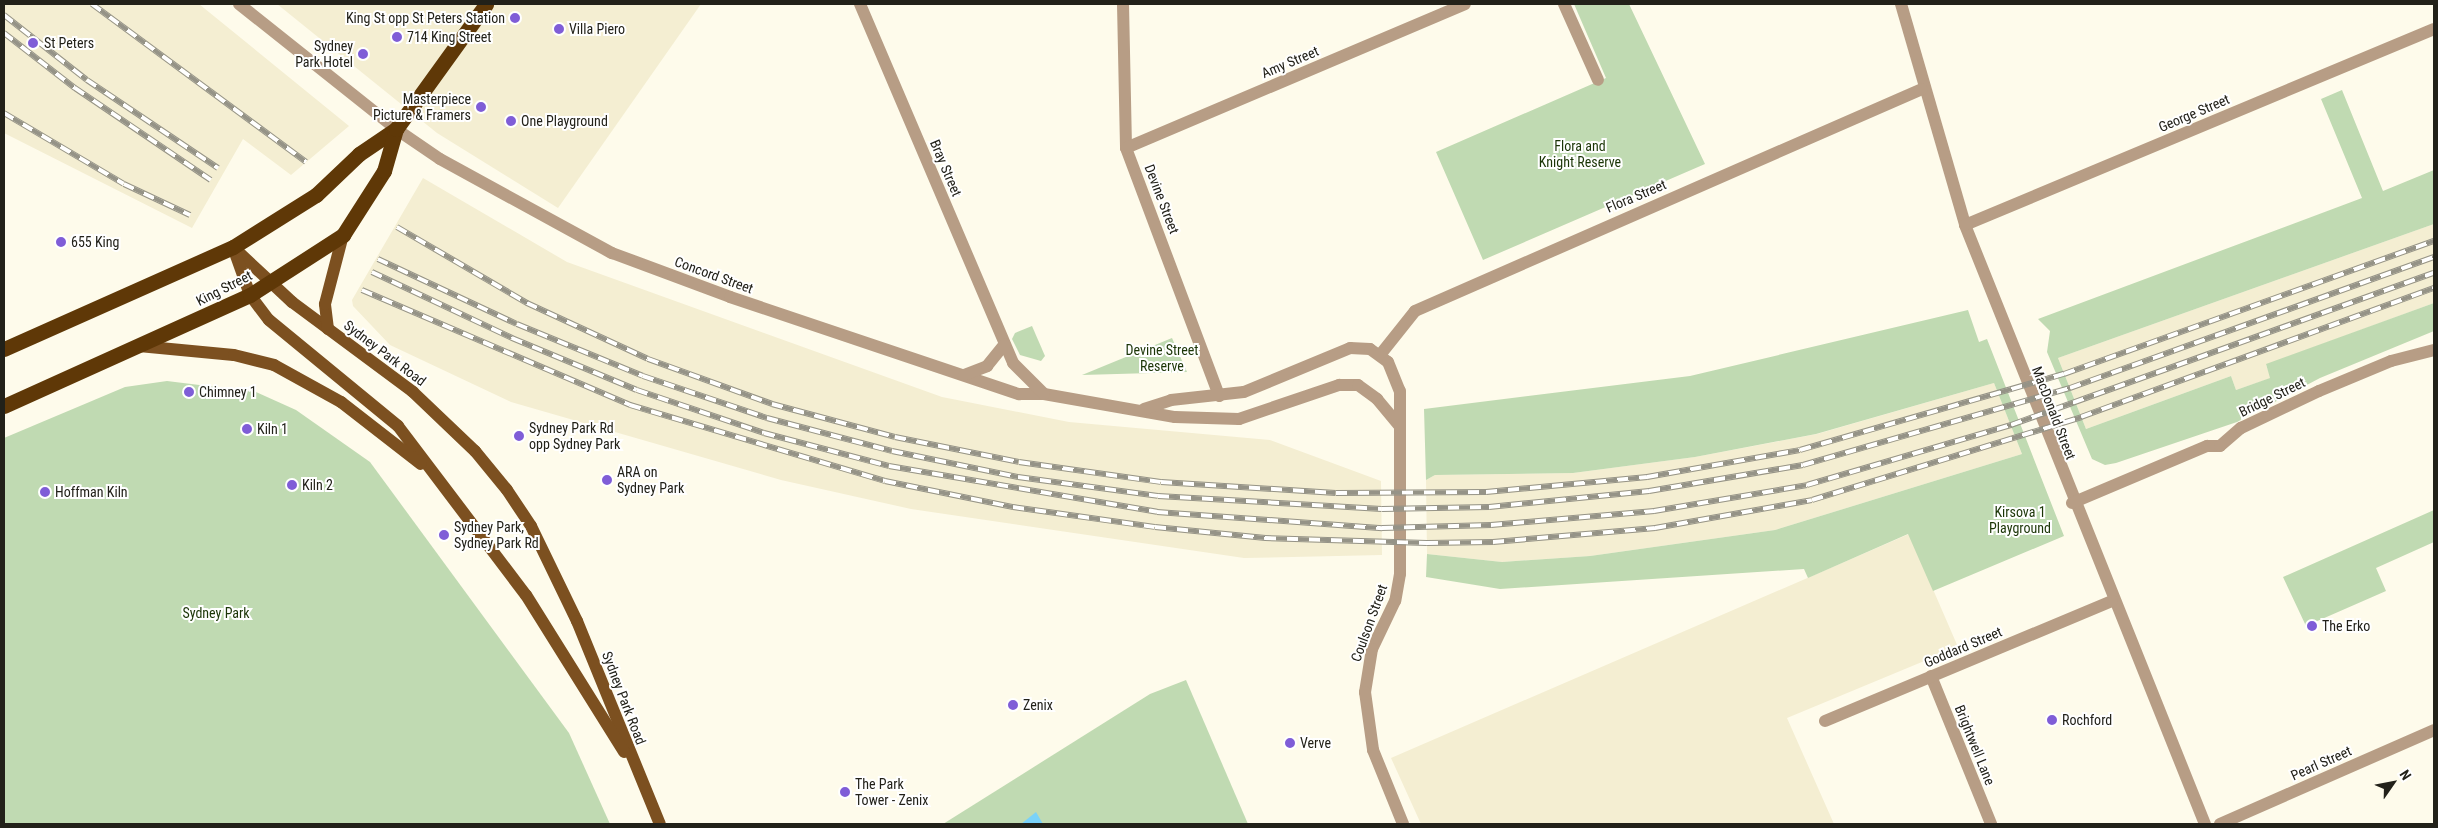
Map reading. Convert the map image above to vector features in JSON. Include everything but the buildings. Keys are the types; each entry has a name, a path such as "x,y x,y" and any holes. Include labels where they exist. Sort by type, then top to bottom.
{"highway":[{"name":"King Street","path":"4,406 250,295 343,235 384,171 396,129 486,4"},
{"name":"King Street","path":"4,349 233,247 316,195 359,154 396,129"}],"main road":[{"path":"328,329 325,304 343,235"},
{"name":"Sydney Park Road","path":"233,247 270,282 446,420 507,490 531,526 576,621 636,770 660,824"},
{"name":"Sydney Park Road","path":"233,247 250,295 268,320 376,405 431,471 526,595 636,770"},
{"name":"Sydney Park Road","path":"139,346 218,353 274,365 342,402 431,471"}],"street":[{"name":"Concord Street","path":"239,4 396,129 440,159 612,253 964,374 992,388 1044,394"},
{"name":"Bray Street","path":"860,4 1005,344 1018,371 1044,394"},
{"name":"Devine Street","path":"1123,4 1126,148 1219,396"},
{"name":"Amy Street","path":"1126,148 1465,4"},
{"path":"1564,4 1598,80"},
{"name":"MacDonald Street","path":"1900,4 1922,89 1965,225 2072,503 2205,824"},
{"name":"George Street","path":"1965,225 2434,29"},
{"name":"Flora Street","path":"1380,355 1415,311 1922,89"},
{"path":"964,374 987,366 1005,344"},
{"path":"1144,410 1171,400 1244,392 1339,350 1360,348 1380,355"},
{"name":"Bridge Street","path":"2072,503 2207,446 2220,446 2241,428 2319,391 2391,361 2434,350"},
{"name":"Coulson Street","path":"1380,355 1395,374 1400,391 1398,424 1399,588 1372,649 1365,692 1373,750 1403,824"},
{"path":"1044,394 1144,410 1174,417 1239,419 1346,384 1368,391 1398,424"},
{"name":"Goddard Street","path":"1825,721 2112,601"},
{"name":"Brightwell Lane","path":"1931,676 1991,824"},
{"name":"Pearl Street","path":"2220,824 2434,730"}],"shaded area":[{"path":"4,4 199,4 349,126 291,175 243,139 192,228 4,133"},
{"path":"277,4 701,4 558,208 437,133"},
{"path":"423,178 567,262 942,397 1069,422 1270,440 1381,481 1382,555 1244,558 911,509 781,480 511,402 390,345 353,306 352,300"},
{"path":"2434,224 2434,303 2266,365 2271,378 2236,390 2231,376 2086,429 2058,358"},
{"path":"1994,383 2022,454 1775,530 1590,556 1502,562 1427,554 1426,480 1435,475 1573,473 1695,457 1817,434"},
{"path":"1909,534 1958,647 1787,718 1834,824 1421,824 1391,758"}],"green space":[{"name":"Flora and Knight Reserve","path":"1574,4 1629,4 1705,164 1483,260 1436,152 1606,78"},
{"path":"2342,90 2383,191 2434,170 2434,224 2058,358 2086,429 2231,376 2236,390 2270,378 2266,364 2434,303 2434,331 2320,378 2237,422 2116,463 2105,465 2092,459 2047,352 2050,331 2038,319 2362,198 2321,99"},
{"name":"Kirsova 1 Playground","path":"1968,310 1979,342 1987,339 2064,536 1933,591 1908,534 1808,578 1804,569 1500,589 1426,577 1427,554 1502,562 1590,556 1775,530 2022,454 1994,383 1816,434 1695,457 1573,473 1435,475 1426,480 1424,409 1690,376"},
{"path":"1032,326 1045,356 1041,361 1020,355 1012,339 1015,333"},
{"name":"Devine Street Reserve","path":"1172,338 1187,372 1082,375"},
{"name":"Sydney Park","path":"167,381 256,392 296,410 370,462 569,733 610,824 4,824 4,438 125,387"},
{"path":"2434,510 2434,542 2376,568 2386,591 2306,626 2283,577"},
{"path":"1186,680 1248,824 943,824 1150,694"}],"water":[{"path":"1036,812 1043,824 1021,824"}],"railway":[{"path":"92,4 306,162"},
{"path":"4,15 87,80 218,168"},
{"path":"4,33 75,88 211,180"},
{"path":"4,113 124,184 190,215"},
{"path":"397,227 527,303 648,359 772,404 895,437 1019,462 1161,482 1336,493 1486,492 1647,477 1800,450 2064,374 2434,241"},
{"path":"378,259 517,324 643,376 767,418 892,451 1018,477 1158,496 1382,509 1489,507 1649,491 1803,465 2070,388 2434,257"},
{"path":"372,272 512,338 637,390 764,433 889,466 1157,512 1382,528 1491,525 1654,511 1807,485 2011,425 2434,273"},
{"path":"362,290 630,405 885,481 1013,507 1155,527 1265,538 1427,543 1493,542 1655,528 1812,500 2081,417 2434,288"}],"place":[{"name":"King St opp St Peters Station","path":"515,18"},
{"name":"Villa Piero","path":"559,29"},
{"name":"714 King Street","path":"397,37"},
{"name":"St Peters","path":"33,43"},
{"name":"Sydney Park Hotel","path":"363,54"},
{"name":"Masterpiece Picture & Framers","path":"481,107"},
{"name":"One Playground","path":"511,121"},
{"name":"655 King","path":"61,242"},
{"name":"Chimney 1","path":"189,392"},
{"name":"Kiln 1","path":"247,429"},
{"name":"Sydney Park Rd opp Sydney Park","path":"519,436"},
{"name":"ARA on Sydney Park","path":"607,480"},
{"name":"Kiln 2","path":"292,485"},
{"name":"Hoffman Kiln","path":"45,492"},
{"name":"Sydney Park, Sydney Park Rd","path":"444,535"},
{"name":"The Erko","path":"2312,626"},
{"name":"Zenix","path":"1013,705"},
{"name":"Rochford","path":"2052,720"},
{"name":"Verve","path":"1290,743"},
{"name":"The Park Tower - Zenix","path":"845,792"}]}
